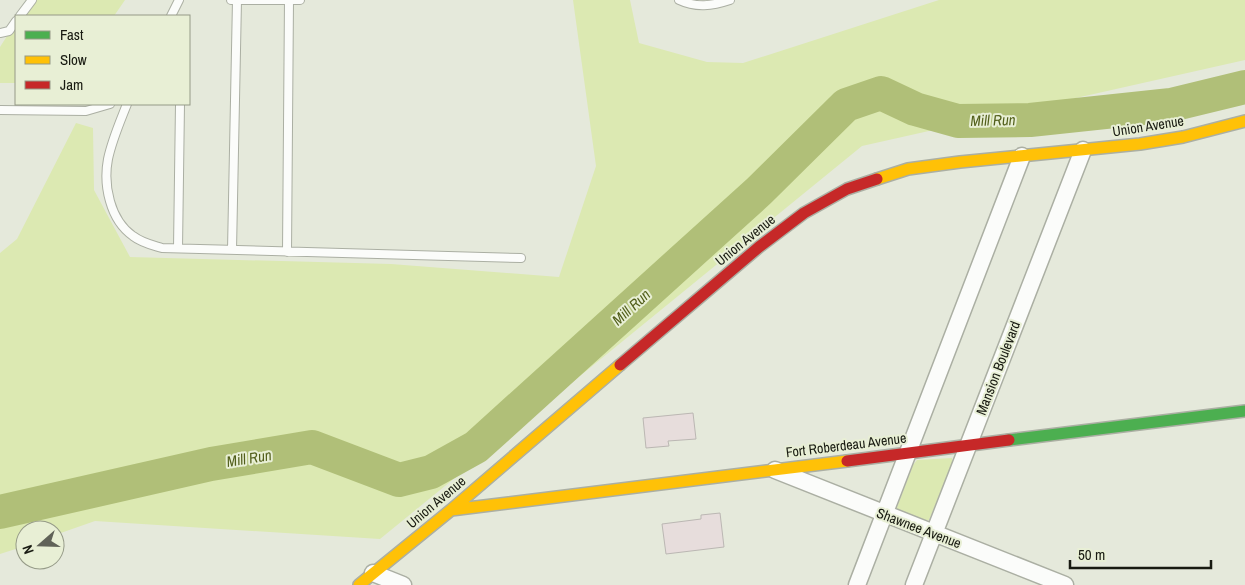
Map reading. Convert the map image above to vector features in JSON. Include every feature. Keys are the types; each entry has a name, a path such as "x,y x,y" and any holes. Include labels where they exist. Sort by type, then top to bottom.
{"main road":[{"name":"Union Avenue","path":"359,585 451,510 759,246 804,213 847,189 908,169 1183,137 1245,121"},
{"name":"Fort Roberdeau Avenue","path":"451,510 1245,411"}],"street":[{"name":"Mansion Boulevard","path":"914,585 1083,150"},
{"path":"857,585 1022,156"},
{"name":"Shawnee Avenue","path":"773,469 1065,585"},
{"path":"373,573 403,585"}],"lane":[{"path":"21,15 32,0"},
{"path":"172,15 179,0"},
{"path":"231,0 300,0"},
{"path":"232,250 237,0"},
{"path":"287,252 289,0"},
{"path":"679,0 688,4 712,6 730,0"},
{"path":"0,33 10,30 15,22"},
{"path":"0,110 86,110 106,105"},
{"path":"127,105 115,134 108,159 107,186 111,206 120,222 132,236 146,244 162,248 522,258"},
{"path":"178,248 180,105"}],"green space":[{"path":"30,0 125,0 115,15 21,15"},
{"path":"573,0 630,0 639,43 707,62 743,63 939,0 1245,0 1245,60 862,146 380,539 95,521 65,532 65,520 15,520 15,549 0,554 0,253 17,239 76,123 93,128 94,190 130,257 391,264 559,277 596,166"},
{"path":"15,24 15,83 0,83 0,47"},
{"path":"952,458 952,464 929,520 896,510 913,465 917,460"}],"building":[{"path":"693,413 696,439 668,441 669,446 646,448 643,418"},
{"path":"720,513 724,547 666,554 662,524 701,519 701,515"}],"waterway":[{"name":"Mill Run","path":"0,512 211,464 312,447 399,480 431,472 476,447 759,191 846,105 881,93 915,109 958,121 1030,120 1171,105 1245,87"}],"traffic: fast":[{"path":"1009,440 1245,411"}],"traffic: slow":[{"path":"877,179 908,169 960,162 1140,144 1183,137 1245,121"},
{"path":"359,585 451,510 620,365"},
{"path":"451,510 847,461"}],"traffic: jam":[{"path":"620,365 759,247 804,213 847,189 877,179"},
{"path":"847,461 1009,440"}]}
